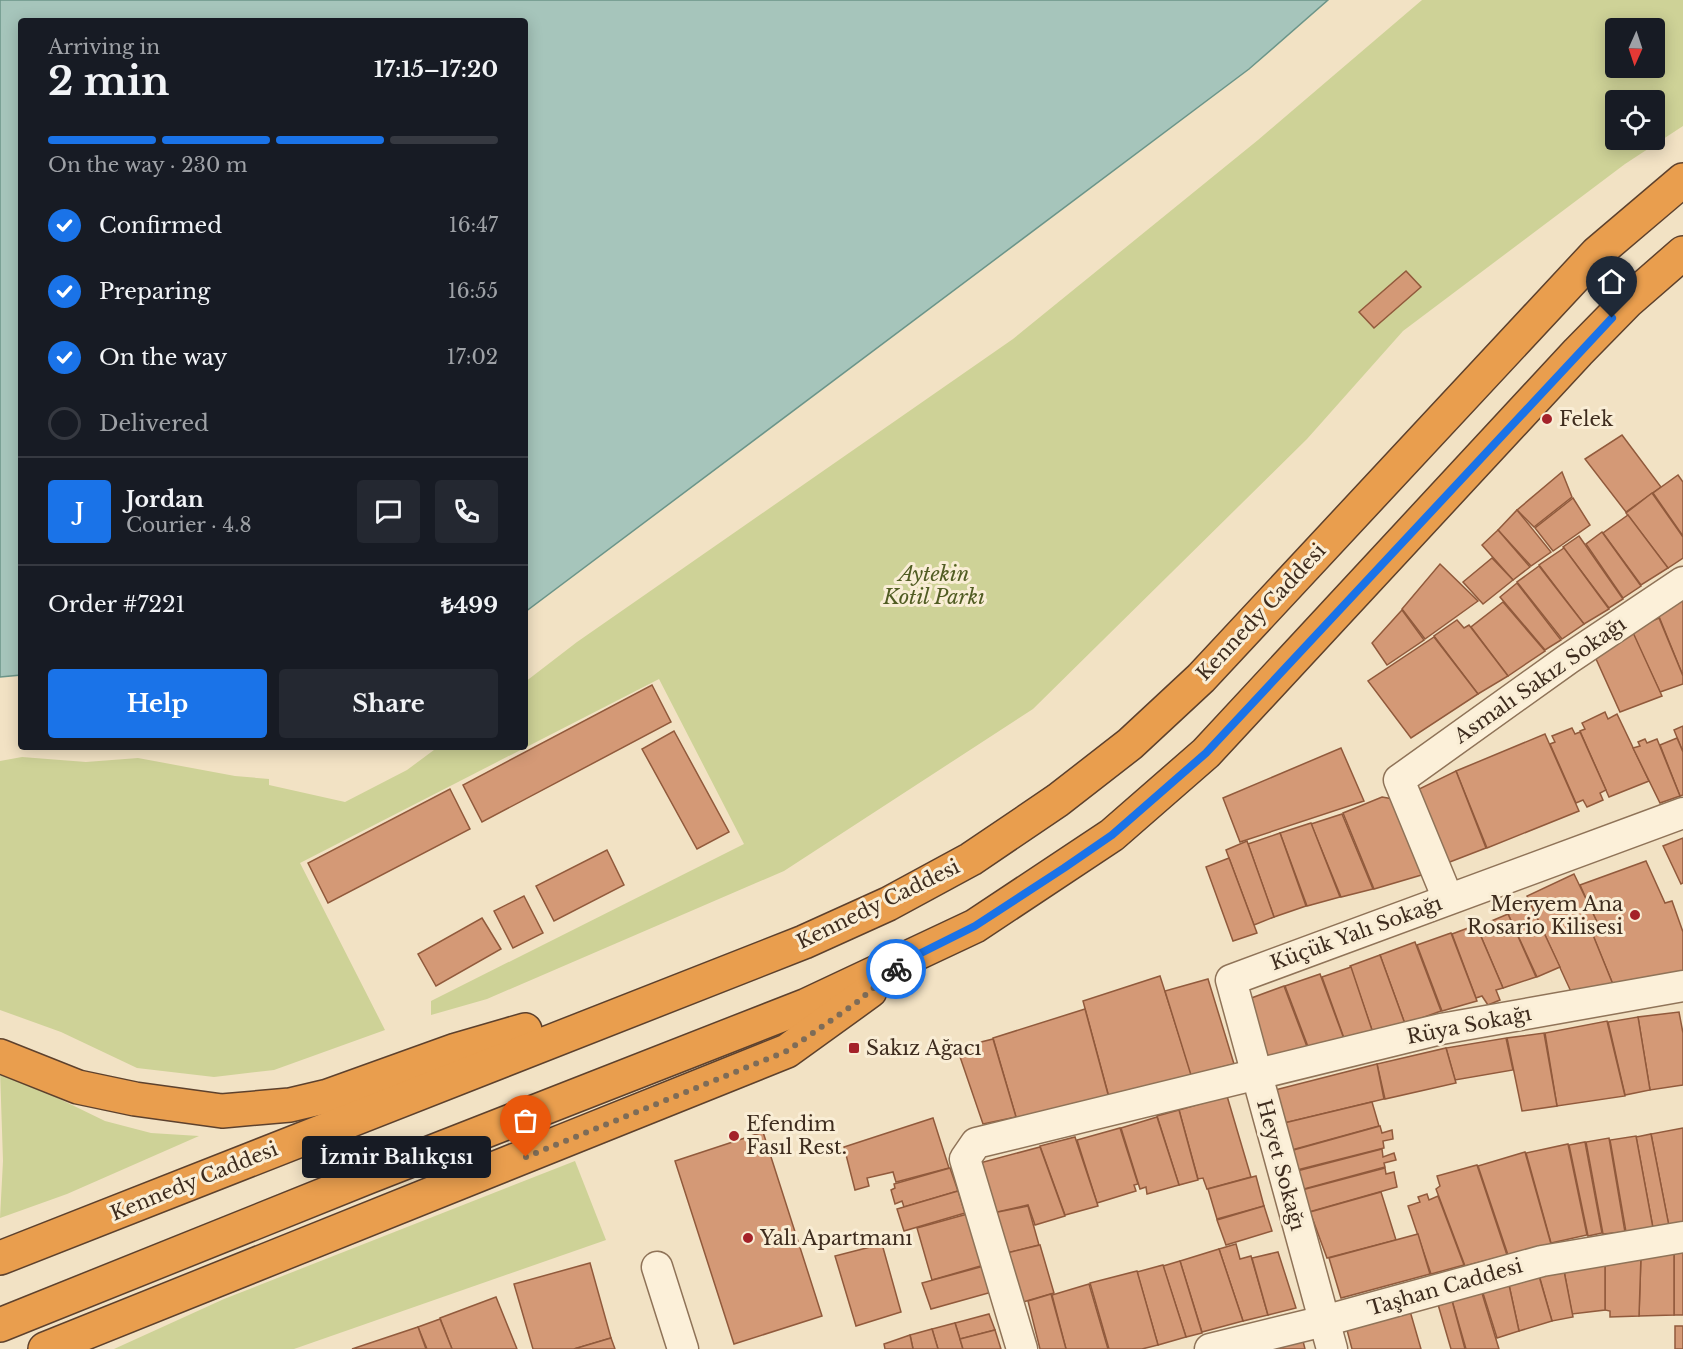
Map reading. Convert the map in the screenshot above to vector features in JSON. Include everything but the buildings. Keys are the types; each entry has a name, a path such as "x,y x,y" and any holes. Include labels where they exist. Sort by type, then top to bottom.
{"highway":[{"name":"Kennedy Caddesi","path":"0,1258 804,942 888,904 971,859 1058,800 1130,744 1201,678 1597,253 1683,180"},
{"path":"0,1325 807,1005 905,961 975,926 1112,835 1206,753 1578,352 1628,301 1683,253"},
{"path":"45,1349 787,1051 856,1003 905,961"},
{"path":"0,1056 78,1087 158,1103 222,1111 290,1105 328,1096 467,1047 590,1011 658,999"}],"street":[{"name":"Asmalı Sakız Sokağı","path":"1448,899 1398,780 1568,659 1683,582"},
{"name":"Küçük Yalı Sokağı","path":"1231,980 1683,813"},
{"name":"Heyet Sokağı","path":"1231,980 1328,1335"},
{"name":"Rüya Sokağı","path":"1022,1349 965,1159 976,1143 1440,1029 1683,986"},
{"name":"Taşhan Caddesi","path":"1210,1349 1328,1335 1542,1261 1683,1237"},
{"path":"657,1267 683,1349"}],"green space":[{"name":"Aytekin Kotil Parkı","path":"1422,0 1683,0 1683,126 1665,138 1665,90 1605,90 1605,150 1646,150 1403,331 1307,439 1033,709 784,871 487,999 431,1015 431,1001 744,844 659,679 528,746 528,680 577,642 1013,339 1258,140"},
{"name":"Aytekin Kotil Parkı","path":"434,750 520,750 300,863 385,1030 274,1070 214,1077 137,1068 61,1032 0,1010 0,761 22,757 86,762 138,758 235,776 269,779 269,785 345,802 407,770"},
{"path":"0,1070 105,1121 151,1133 199,1136 67,1194 0,1218 3,1161"},
{"path":"575,1161 606,1240 294,1349 114,1349 224,1299"}],"water":[{"path":"0,0 1328,0 1249,69 528,610 528,18 18,18 18,675 0,677"}],"way so far":[{"path":"526,1157 787,1051 856,1003 896,969"}],"place":[{"name":"Felek","path":"1547,419"},
{"name":"Meryem Ana Rosario Kilisesi","path":"1635,915"},
{"name":"Sakız Ağacı","path":"854,1048"},
{"name":"Efendim Fasıl Rest.","path":"734,1136"},
{"name":"İzmir Balıkçısı","path":"526,1157"},
{"name":"Yalı Apartmanı","path":"748,1238"}],"route":[{"path":"896,969 905,961 975,926 1112,835 1206,753 1612,318"}]}
